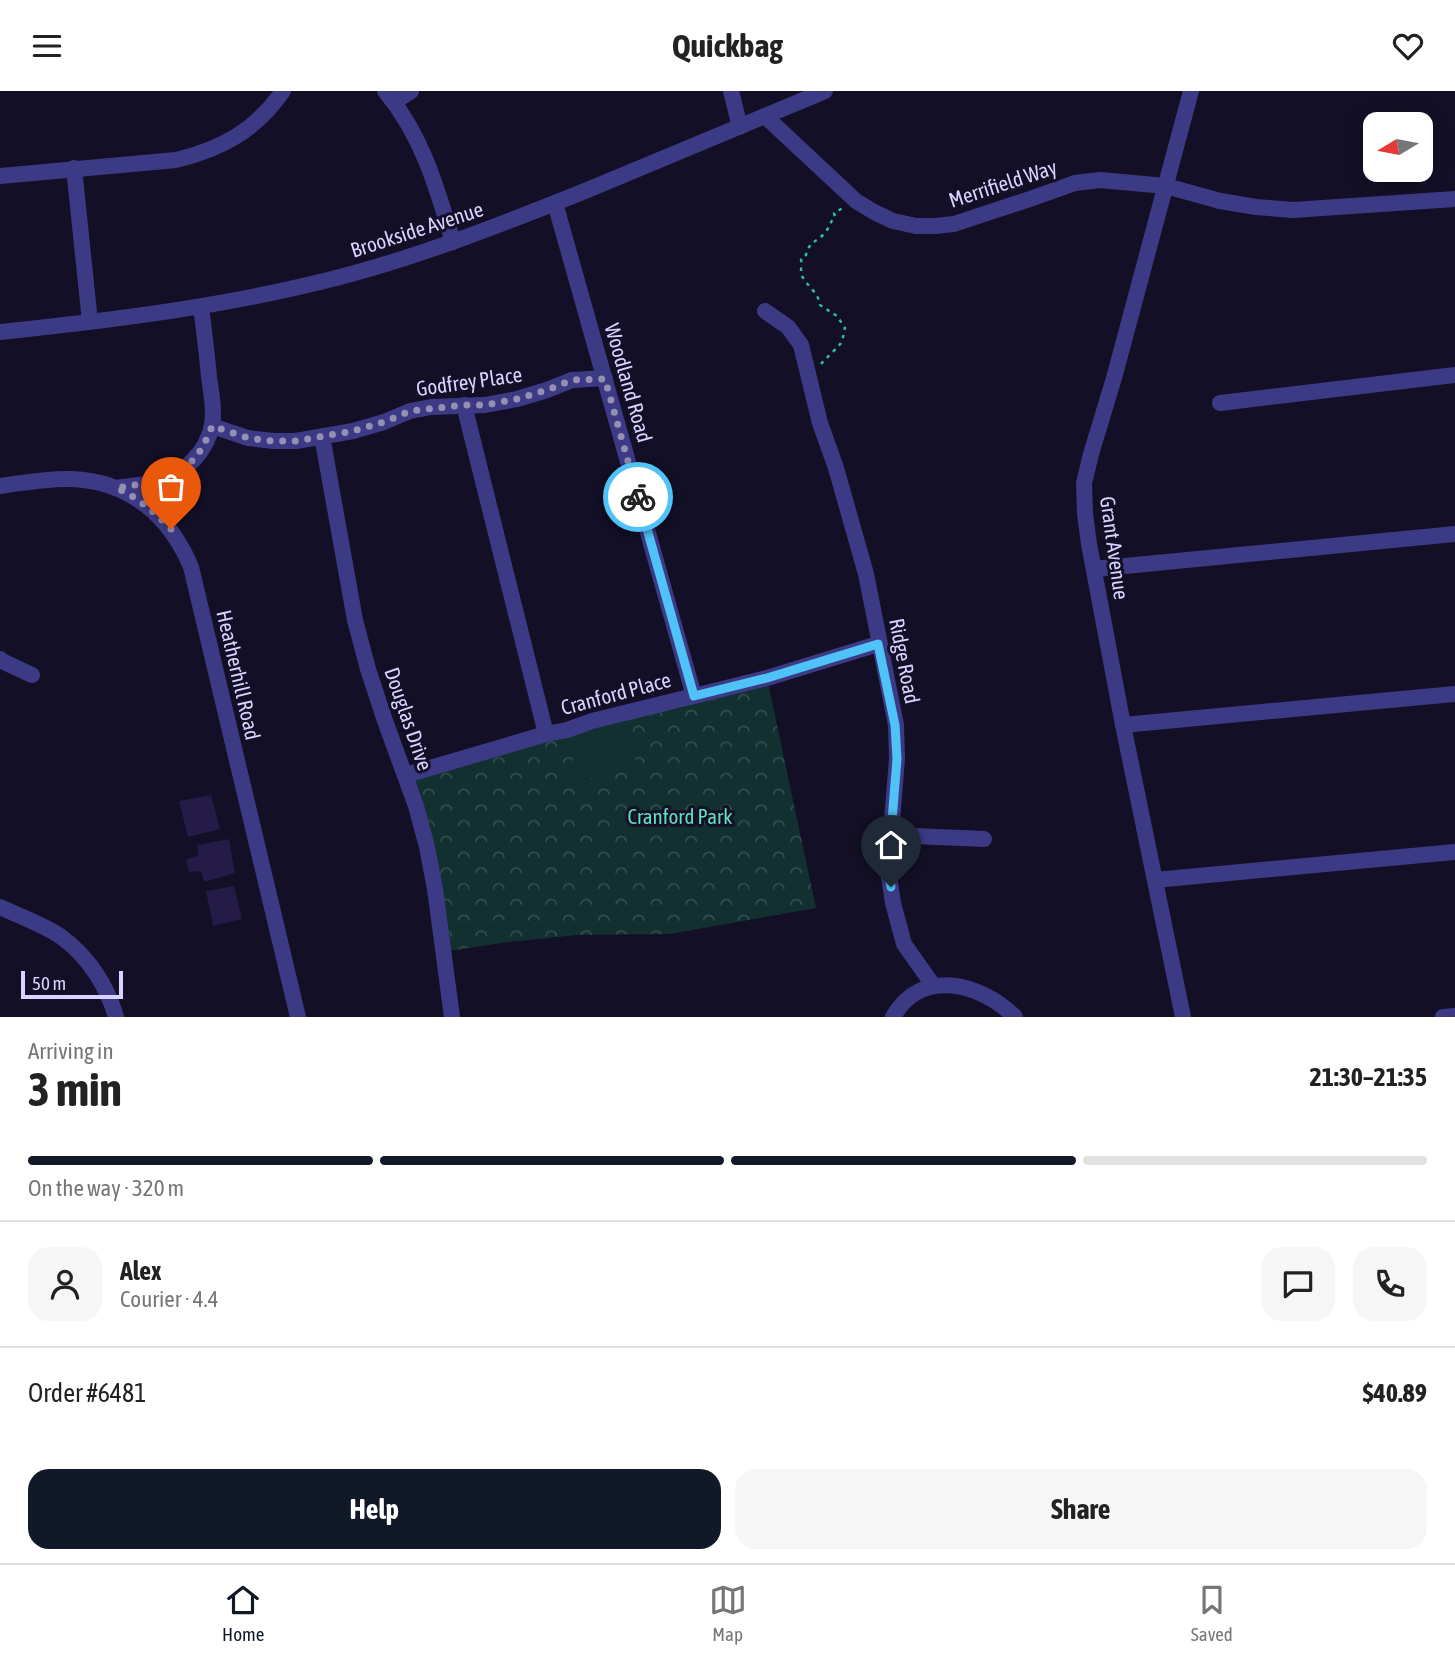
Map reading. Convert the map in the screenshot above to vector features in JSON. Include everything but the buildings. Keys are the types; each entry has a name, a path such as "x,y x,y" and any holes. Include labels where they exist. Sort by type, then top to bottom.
{"street":[{"path":"0,176 176,160 198,155 219,147 258,121 283,91"},
{"path":"411,91 390,96 417,138 430,168 453,242"},
{"path":"731,91 740,127"},
{"name":"Brookside Avenue","path":"0,332 201,307 341,277 453,242 555,203 825,91"},
{"name":"Grant Avenue","path":"1183,1017 1094,569 1085,514 1084,483 1191,91"},
{"name":"Merrifield Way","path":"765,116 853,198 893,221 916,226 954,224 1075,183 1100,180 1166,186 1220,201 1293,210 1455,199"},
{"path":"74,168 90,322"},
{"name":"Woodland Road","path":"555,203 694,696"},
{"path":"116,488 159,481 179,471 197,456 206,442 212,426 213,408 201,307"},
{"name":"Ridge Road","path":"765,311 788,327 801,345 820,423 866,574 895,725 897,759 888,870 893,903 904,944 933,985"},
{"path":"1220,403 1455,375"},
{"name":"Godfrey Place","path":"212,426 248,438 296,441 353,431 410,411 485,405 517,399 572,380 605,379"},
{"path":"464,405 546,733"},
{"name":"Douglas Drive","path":"322,436 355,620 380,706 406,775 427,847 452,1017"},
{"name":"Heatherhill Road","path":"0,486 73,479 116,488 155,512 171,529 183,548 191,567 298,1017"},
{"path":"1094,569 1455,534"},
{"name":"Cranford Place","path":"406,775 546,733 567,730 592,721 767,678 878,644"},
{"path":"0,659 32,675"},
{"path":"1123,725 1455,694"},
{"path":"890,835 984,839"},
{"path":"1155,880 1455,852"},
{"path":"0,907 57,935 82,955 105,989 116,1017"},
{"path":"892,1017 905,1001 933,985 970,989 1002,1005 1015,1017"},
{"path":"1443,1017 1455,1016"}],"path":[{"path":"807,372 817,369 841,345 845,328 837,316 820,305 820,299 802,275 801,259 814,240 825,233 835,217 834,213 853,198"}],"green space":[{"name":"Cranford Park","path":"767,678 816,908 670,934 577,935 443,952 406,775"},
{"path":"624,713 637,768 577,781 567,730"}],"way so far":[{"path":"171,529 139,500 116,488 159,481 186,467 206,442 212,426 248,438 296,441 353,431 410,411 485,405 517,399 572,380 605,379 638,497"}],"route":[{"path":"638,497 694,696 767,678 878,644 895,725 897,759 888,870 891,887"}]}
